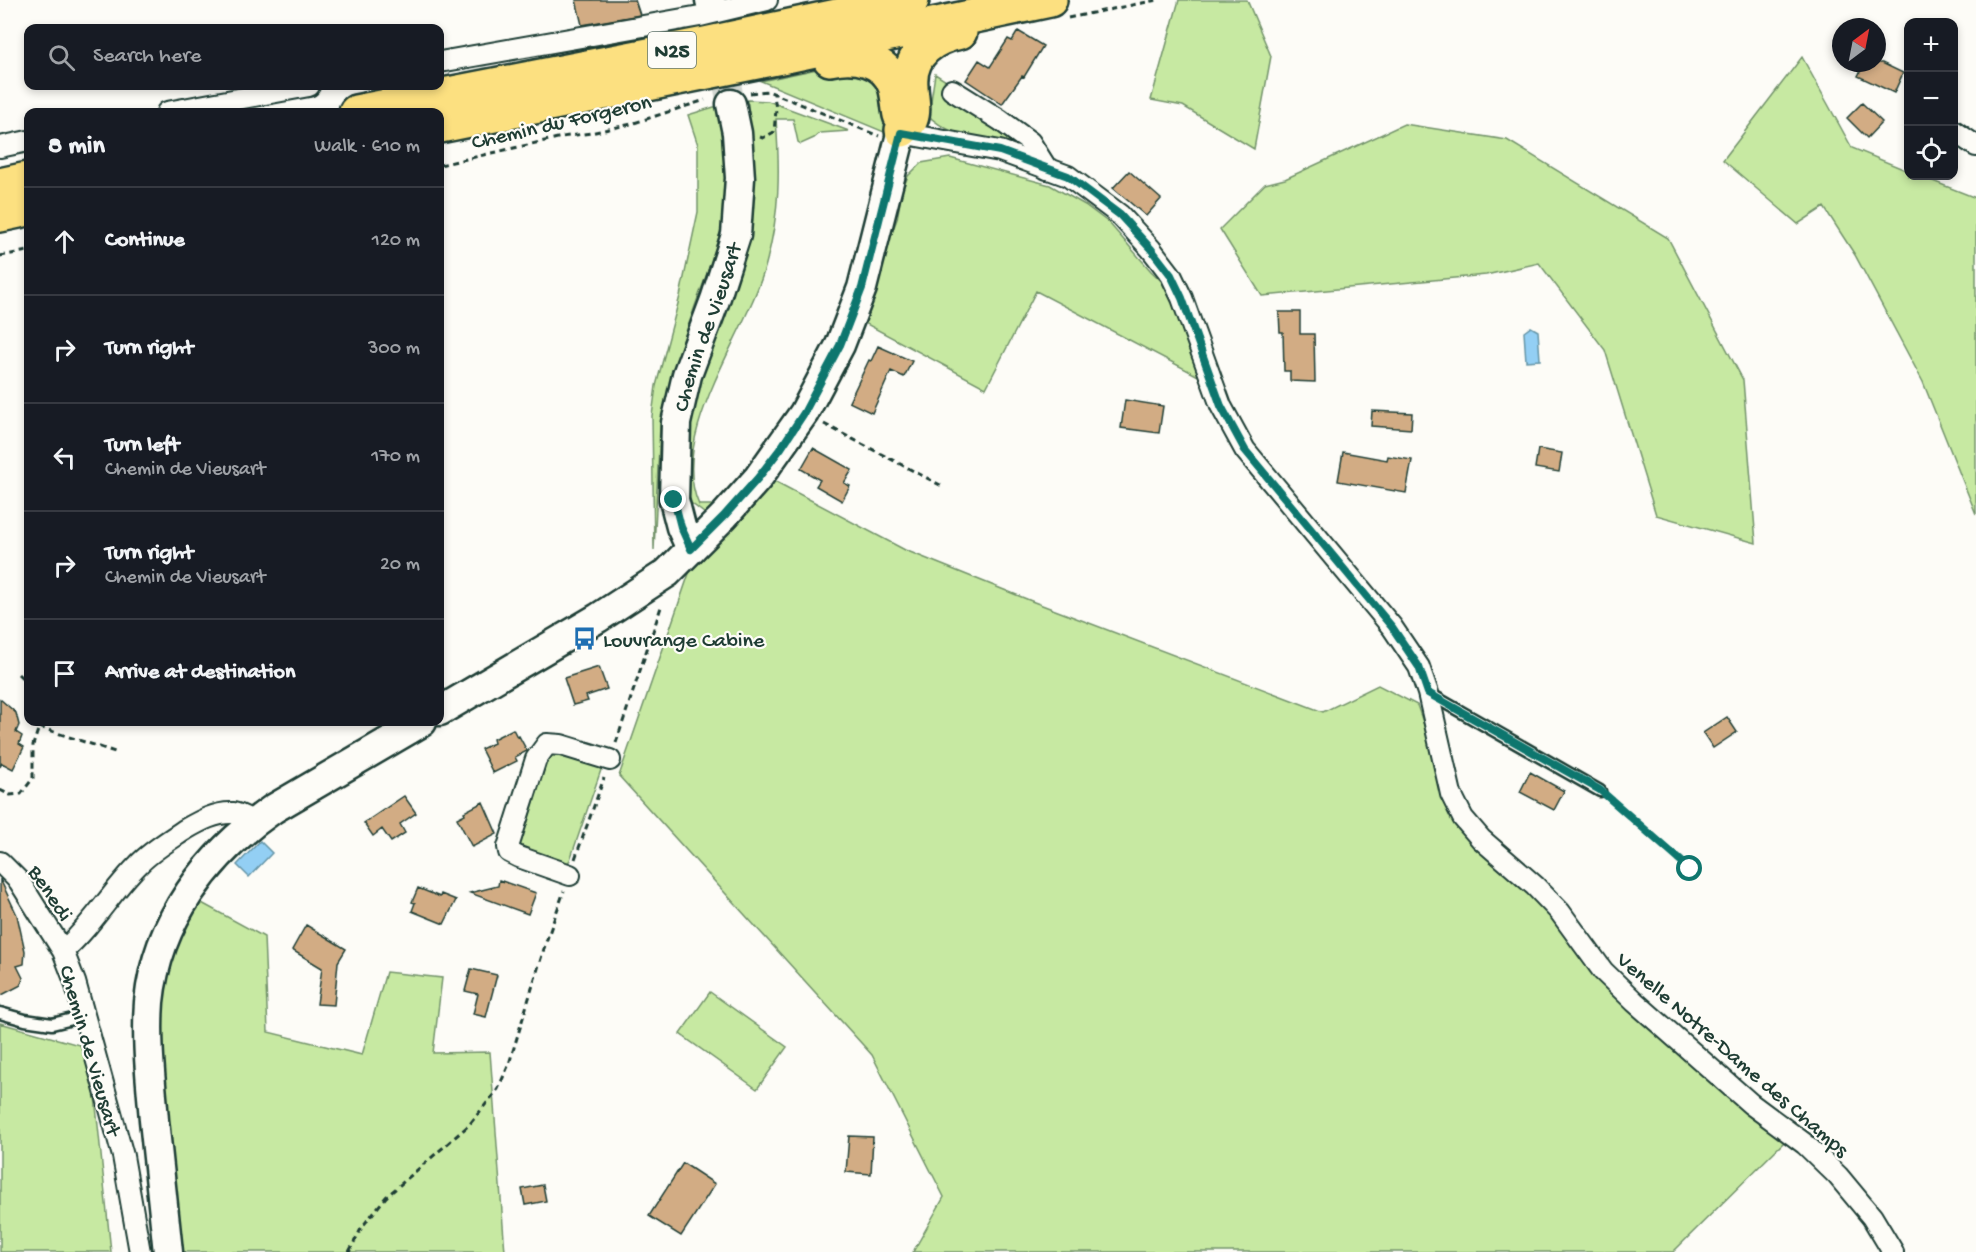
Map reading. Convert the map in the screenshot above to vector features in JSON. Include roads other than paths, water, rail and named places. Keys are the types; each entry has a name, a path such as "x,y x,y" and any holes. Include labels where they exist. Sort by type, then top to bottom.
{"highway":[{"name":"N25","path":"377,108 705,44 845,8 912,0"},
{"name":"N25","path":"444,125 1012,8 1058,9"},
{"path":"900,136 911,121 913,108 910,74 914,60 920,51 930,42 946,35 1005,22 1012,8"},
{"path":"791,55 800,65 837,57 856,56 879,66 890,76 895,87 900,136"},
{"path":"0,185 24,180"},
{"path":"0,215 24,210"}],"street":[{"path":"444,61 700,16 767,0"},
{"path":"189,108 287,90"},
{"path":"951,90 1000,120 1030,142 1047,169"},
{"name":"Chemin de Vieusart","path":"691,549 681,527 674,500 676,423 687,375 736,235 740,178 737,133 731,104"},
{"path":"1958,133 1976,146"},
{"path":"444,709 598,618 667,573 758,478 804,413 840,345 862,288 900,136"},
{"name":"Venelle Notre-Dame des Champs","path":"900,136 1000,151 1068,176 1120,215 1151,249 1171,275 1182,298 1221,406 1245,450 1392,627 1419,667 1428,693 1451,794 1463,818 1481,839 1551,903 1603,971 1635,1002 1751,1104 1805,1144 1838,1176 1872,1217 1893,1252"},
{"path":"0,147 24,142"},
{"name":"Chemin de Vieusart","path":"168,1252 148,1052 149,1001 168,929 188,894 213,861 254,822 415,726"},
{"path":"570,875 509,852 508,847 536,759 547,744 610,760"},
{"name":"Chemin de Vieusart","path":"140,1252 123,1156 85,1016 63,951 80,936 116,889 140,863 175,836 217,814 235,813 254,822"},
{"name":"Benedi","path":"0,862 19,881 63,951"}],"lane":[{"path":"1428,693 1600,790"},
{"path":"0,1013 52,1024 85,1016"}],"water":[{"path":"1531,327 1538,331 1540,360 1526,361 1524,332"},
{"path":"260,841 272,853 249,877 237,865"}],"tunnel":[{"path":"711,4 731,104"}],"place":[{"name":"Louvrange Cabine","path":"585,638"}]}
